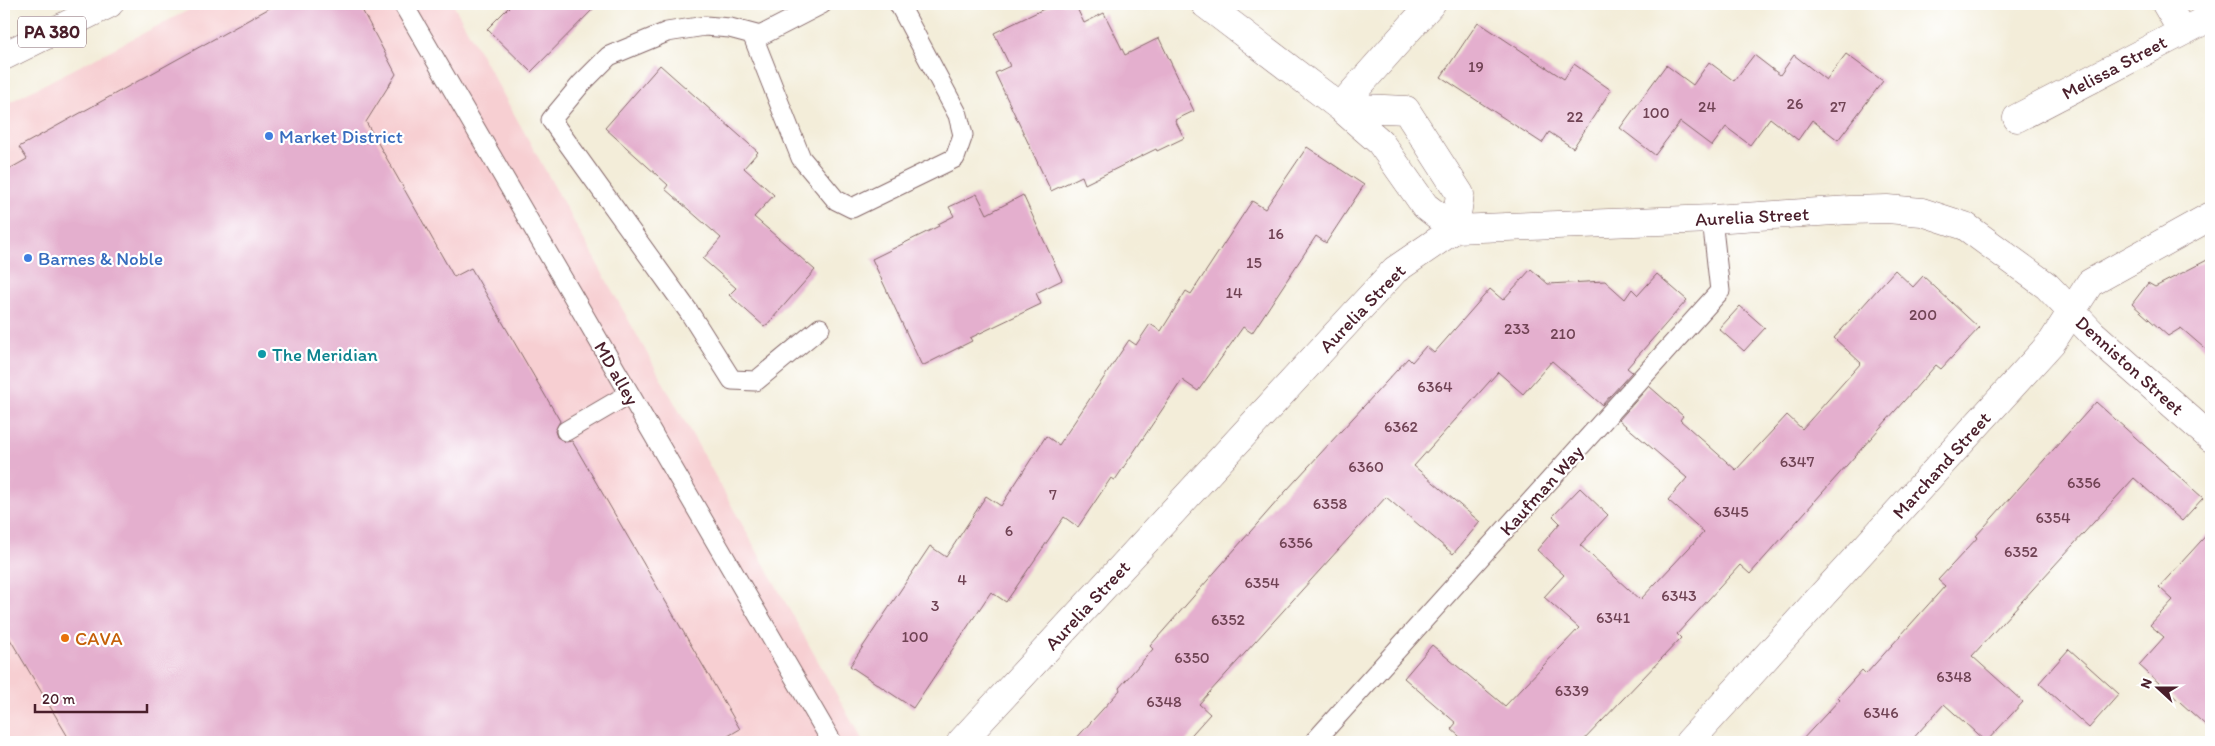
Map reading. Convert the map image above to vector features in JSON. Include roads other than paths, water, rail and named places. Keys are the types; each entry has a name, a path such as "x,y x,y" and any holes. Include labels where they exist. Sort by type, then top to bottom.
{"street":[{"name":"PA 380","path":"4,56 109,4"},
{"path":"1205,4 1340,106 1380,142 1425,206 1455,229 1460,194 1406,110 1340,106"},
{"path":"1340,106 1431,4"},
{"path":"2166,4 2182,31"},
{"name":"Melissa Street","path":"2017,118 2211,17"},
{"name":"Aurelia Street","path":"960,742 1395,270 1455,229 1712,219 1850,210 1887,209 1922,212 1965,226 2046,286 2072,311"},
{"name":"Marchand Street","path":"1689,742 2052,342 2090,284 2211,216"},
{"name":"Denniston Street","path":"2072,311 2093,334 2211,438"}],"lane":[{"name":"MD alley","path":"403,4 832,742"},
{"path":"820,328 756,381 732,380 690,312 551,120 580,84 609,56 667,32 705,26 730,28 760,36 822,4"},
{"path":"752,34 801,158 836,200 852,208 955,158 963,135 958,115 899,4"},
{"name":"Kaufman Way","path":"1314,742 1720,291 1712,219"},
{"path":"566,430 629,394"}],"place":[{"name":"Market District","path":"269,136"},
{"name":"Barnes & Noble","path":"28,258"},
{"name":"The Meridian","path":"262,354"},
{"name":"CAVA","path":"65,638"}]}
